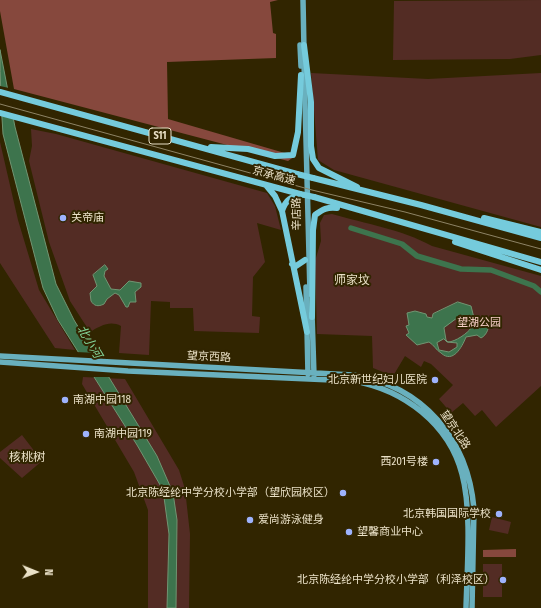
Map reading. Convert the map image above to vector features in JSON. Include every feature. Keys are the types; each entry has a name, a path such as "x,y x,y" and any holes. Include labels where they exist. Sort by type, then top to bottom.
{"highway":[{"path":"304,45 310,94 311,146 313,159 319,168 365,191"},
{"path":"196,146 248,149 275,156 293,155 298,132 301,75"},
{"name":"京承高速","path":"0,92 297,174 421,205 541,238"},
{"name":"京承高速","path":"0,113 314,197 353,210 541,262"},
{"path":"265,184 275,196 282,211 307,332"},
{"path":"282,211 284,204 290,198 301,194"},
{"path":"421,205 541,232"},
{"path":"312,317 313,230 315,215 323,209 329,207 353,210"},
{"path":"424,230 473,249 541,269"},
{"path":"292,264 296,266 305,260"}],"main road":[{"name":"辛店路","path":"300,0 305,260 310,375"},
{"name":"辛店路","path":"303,0 309,283 312,317 310,375"},
{"name":"望京西路","path":"0,356 310,375"},
{"name":"望京西路","path":"0,362 107,369 310,375"},
{"name":"望京北路","path":"310,375 360,382 380,388 406,399 430,419 448,443 462,473 465,489 467,516 466,608"},
{"name":"望京北路","path":"310,375 359,376 392,386 420,403 433,414 452,438 465,464 473,494 472,608"}],"green space":[{"path":"541,0 541,55 510,59 393,60 394,1"},
{"path":"311,73 428,79 541,73 541,227 334,170 318,160"},
{"path":"31,129 56,134 267,193 275,206 281,230 257,223 265,262 253,277 252,316 260,317 259,333 194,331 193,308 170,308 170,302 151,301 149,355 119,353 121,326 117,324 105,324 90,332 70,301 49,242 29,161 32,146"},
{"path":"0,142 18,220 39,290 75,350 55,348 0,263"},
{"name":"望湖公园","path":"332,214 396,231 432,246 541,276 541,386 496,427 482,410 475,416 463,403 451,413 439,399 453,385 431,364 424,361 421,367 405,356 393,376 373,368 372,336 317,334 315,261 321,241 320,223 324,215"},
{"path":"83,377 125,379 179,470 185,489 190,534 189,608 148,608 148,510 134,472 82,384"},
{"path":"22,435 42,461 22,478 0,458 0,452"},
{"path":"492,517 511,522 508,534 489,530"},
{"path":"483,564 502,564 502,597 483,597"}],"shaded area":[{"path":"0,0 278,0 270,2 273,33 276,34 276,58 167,62 168,119 295,156 288,161 14,89 0,11"},
{"name":"北小河","path":"0,50 15,127 56,284 74,320 157,456 173,493 177,520 176,608 167,608 169,534 163,490 137,445 58,320 43,288 3,134"},
{"path":"105,265 108,269 105,271 104,276 111,289 120,290 129,281 141,283 141,287 135,292 136,302 130,302 128,307 126,307 119,295 115,293 102,305 96,306 92,303 90,293 97,286 93,275"},
{"path":"458,302 471,306 474,318 488,320 488,328 485,335 481,338 477,335 466,337 456,353 449,357 445,356 429,342 417,345 406,335 409,333 406,326 409,325 407,313 415,311 426,314 427,317 432,318 433,314","holes":["456,319 461,319 469,323 471,328 461,337 454,341 448,342 446,340 444,328","444,339 447,342 457,343 457,347 449,352 439,350 437,343"]},
{"path":"516,549 516,557 483,557 483,550"}],"pier":[{"path":"0,86 9,88 16,120 0,115"},
{"path":"76,352 97,353 112,377 92,377"}],"waterway":[{"path":"351,228 402,244 417,256 461,269 491,270 534,286 541,292"}],"railway":[{"path":"0,104 312,190 405,212 541,249"}],"place":[{"name":"关帝庙","path":"63,218"},
{"name":"北京新世纪妇儿医院","path":"435,380"},
{"name":"南湖中园118","path":"65,400"},
{"name":"南湖中园119","path":"86,434"},
{"name":"西201号楼","path":"436,462"},
{"name":"北京陈经纶中学分校小学部（望欣园校区）","path":"343,493"},
{"name":"北京韩国国际学校","path":"499,514"},
{"name":"爱尚游泳健身","path":"250,520"},
{"name":"望馨商业中心","path":"349,532"},
{"name":"北京陈经纶中学分校小学部（利泽校区）","path":"503,580"}],"district":[{"name":"师家坟","path":"352,281"},
{"name":"核桃树","path":"27,458"}]}
